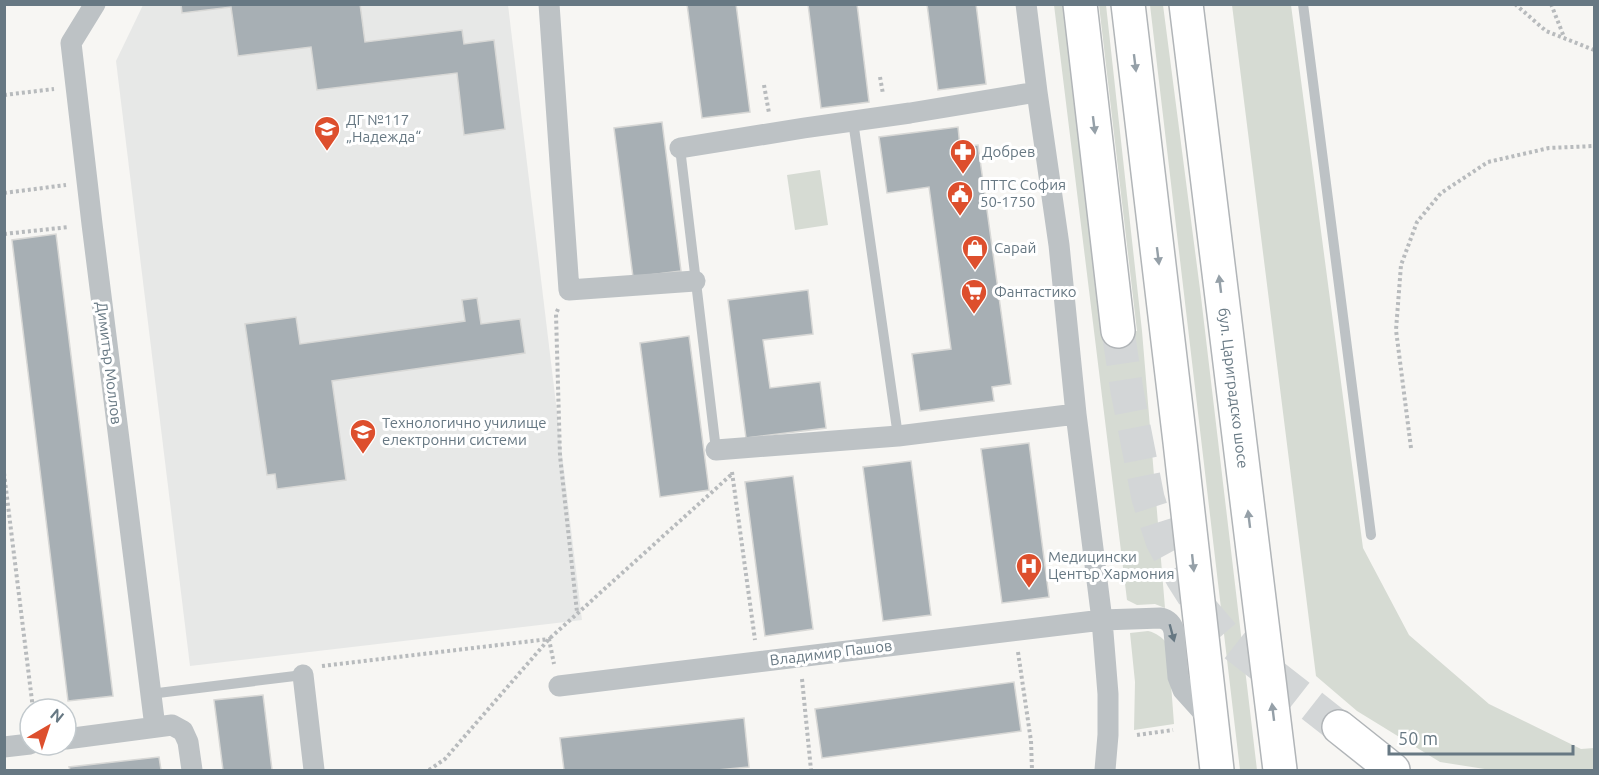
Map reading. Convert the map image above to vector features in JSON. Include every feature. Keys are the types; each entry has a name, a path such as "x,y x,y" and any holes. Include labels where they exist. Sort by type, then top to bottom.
{"highway":[{"path":"1080,4 1118,331"},
{"path":"1128,4 1216,771"},
{"name":"бул. Цариградско шосе","path":"1185,4 1280,771"},
{"path":"1339,727 1393,771"},
{"path":"1367,749 1416,771"}],"street":[{"name":"Димитър Моллов","path":"95,4 71,43 150,694 163,726 183,731 188,742 192,771"},
{"path":"549,4 569,290 695,281"},
{"path":"1026,4 1036,92 1059,245 1076,414 1102,620 1108,694 1106,771"},
{"path":"680,148 1036,92"},
{"path":"722,450 898,436 1076,414"},
{"name":"Владимир Пашов","path":"559,686 1102,620 1161,618 1172,625 1174,631 1178,677 1183,690 1210,720"},
{"path":"303,675 314,771"},
{"path":"78,737 163,726"}],"lane":[{"path":"1303,4 1371,535"},
{"path":"853,122 898,436"},
{"path":"680,148 695,281 722,450"},
{"path":"150,694 303,675"}],"path":[{"path":"1515,4 1546,31 1594,50"},
{"path":"1551,4 1564,38"},
{"path":"880,77 881,86"},
{"path":"764,85 766,95"},
{"path":"4,95 76,86"},
{"path":"1411,448 1396,330 1401,265 1417,222 1441,193 1488,162 1549,148 1594,146"},
{"path":"4,193 87,182"},
{"path":"4,234 92,224"},
{"path":"569,290 556,314 560,456 577,613"},
{"path":"722,450 732,474 758,662"},
{"path":"4,473 32,697"},
{"path":"429,771 445,759 549,639 732,474"},
{"path":"1015,631 1031,741 1032,771"},
{"path":"303,675 324,665 549,639"},
{"path":"549,639 559,686"},
{"path":"800,657 811,771"},
{"path":"1137,735 1173,730"}],"shaded area":[{"path":"143,5 508,5 582,620 190,666 116,61"},
{"path":"1054,5 1066,5 1105,336 1137,331 1099,5 1106,5 1142,331 1165,608 1155,604 1137,605 1127,600"},
{"path":"1150,5 1163,5 1201,297 1257,770 1240,770"},
{"path":"1232,5 1291,5 1363,548 1409,635 1489,704 1581,749 1594,748 1594,770 1491,770 1440,762 1357,711 1316,676"},
{"path":"820,170 828,225 795,230 787,175"},
{"path":"1148,631 1159,636 1168,644 1174,724 1134,730 1135,682 1130,633"}],"building":[{"path":"181,4 360,4 365,42 462,30 464,44 494,40 505,129 464,135 457,73 317,90 311,47 238,56 231,7 182,13"},
{"path":"687,4 736,4 750,112 702,118"},
{"path":"808,4 857,4 869,102 821,108"},
{"path":"927,4 976,4 986,84 938,90"},
{"path":"662,122 681,271 633,277 614,128"},
{"path":"958,127 960,147 978,145 1011,384 992,387 994,401 920,411 912,354 951,349 929,187 887,193 879,137"},
{"path":"56,234 113,696 78,700 78,697 68,697 12,240"},
{"path":"808,290 813,334 763,340 770,388 820,382 826,428 746,438 728,300"},
{"path":"477,298 481,324 520,319 525,353 332,381 346,480 277,489 275,474 267,475 245,324 296,317 300,344 465,321 462,300"},
{"path":"689,336 709,490 660,497 640,343"},
{"path":"1029,443 1049,597 1002,603 981,449"},
{"path":"911,461 931,615 883,621 863,467"},
{"path":"793,476 813,629 765,636 745,482"},
{"path":"1014,682 1021,731 822,758 815,709"},
{"path":"263,695 272,770 223,770 214,700"},
{"path":"744,718 749,767 717,770 564,770 560,738"},
{"path":"159,757 161,770 70,770 69,767"}],"tunnel":[{"path":"1118,331 1148,498 1162,541 1182,578 1203,611 1227,639 1339,727"}],"place":[{"name":"ДГ №117 „Надежда“","path":"327,152"},
{"name":"Добрев","path":"963,175"},
{"name":"ПТТС София 50-1750","path":"960,217"},
{"name":"Сарай","path":"975,271"},
{"name":"Фантастико","path":"974,315"},
{"name":"Технологично училище електронни системи","path":"363,455"},
{"name":"Медицински Център Хармония","path":"1029,589"}]}
